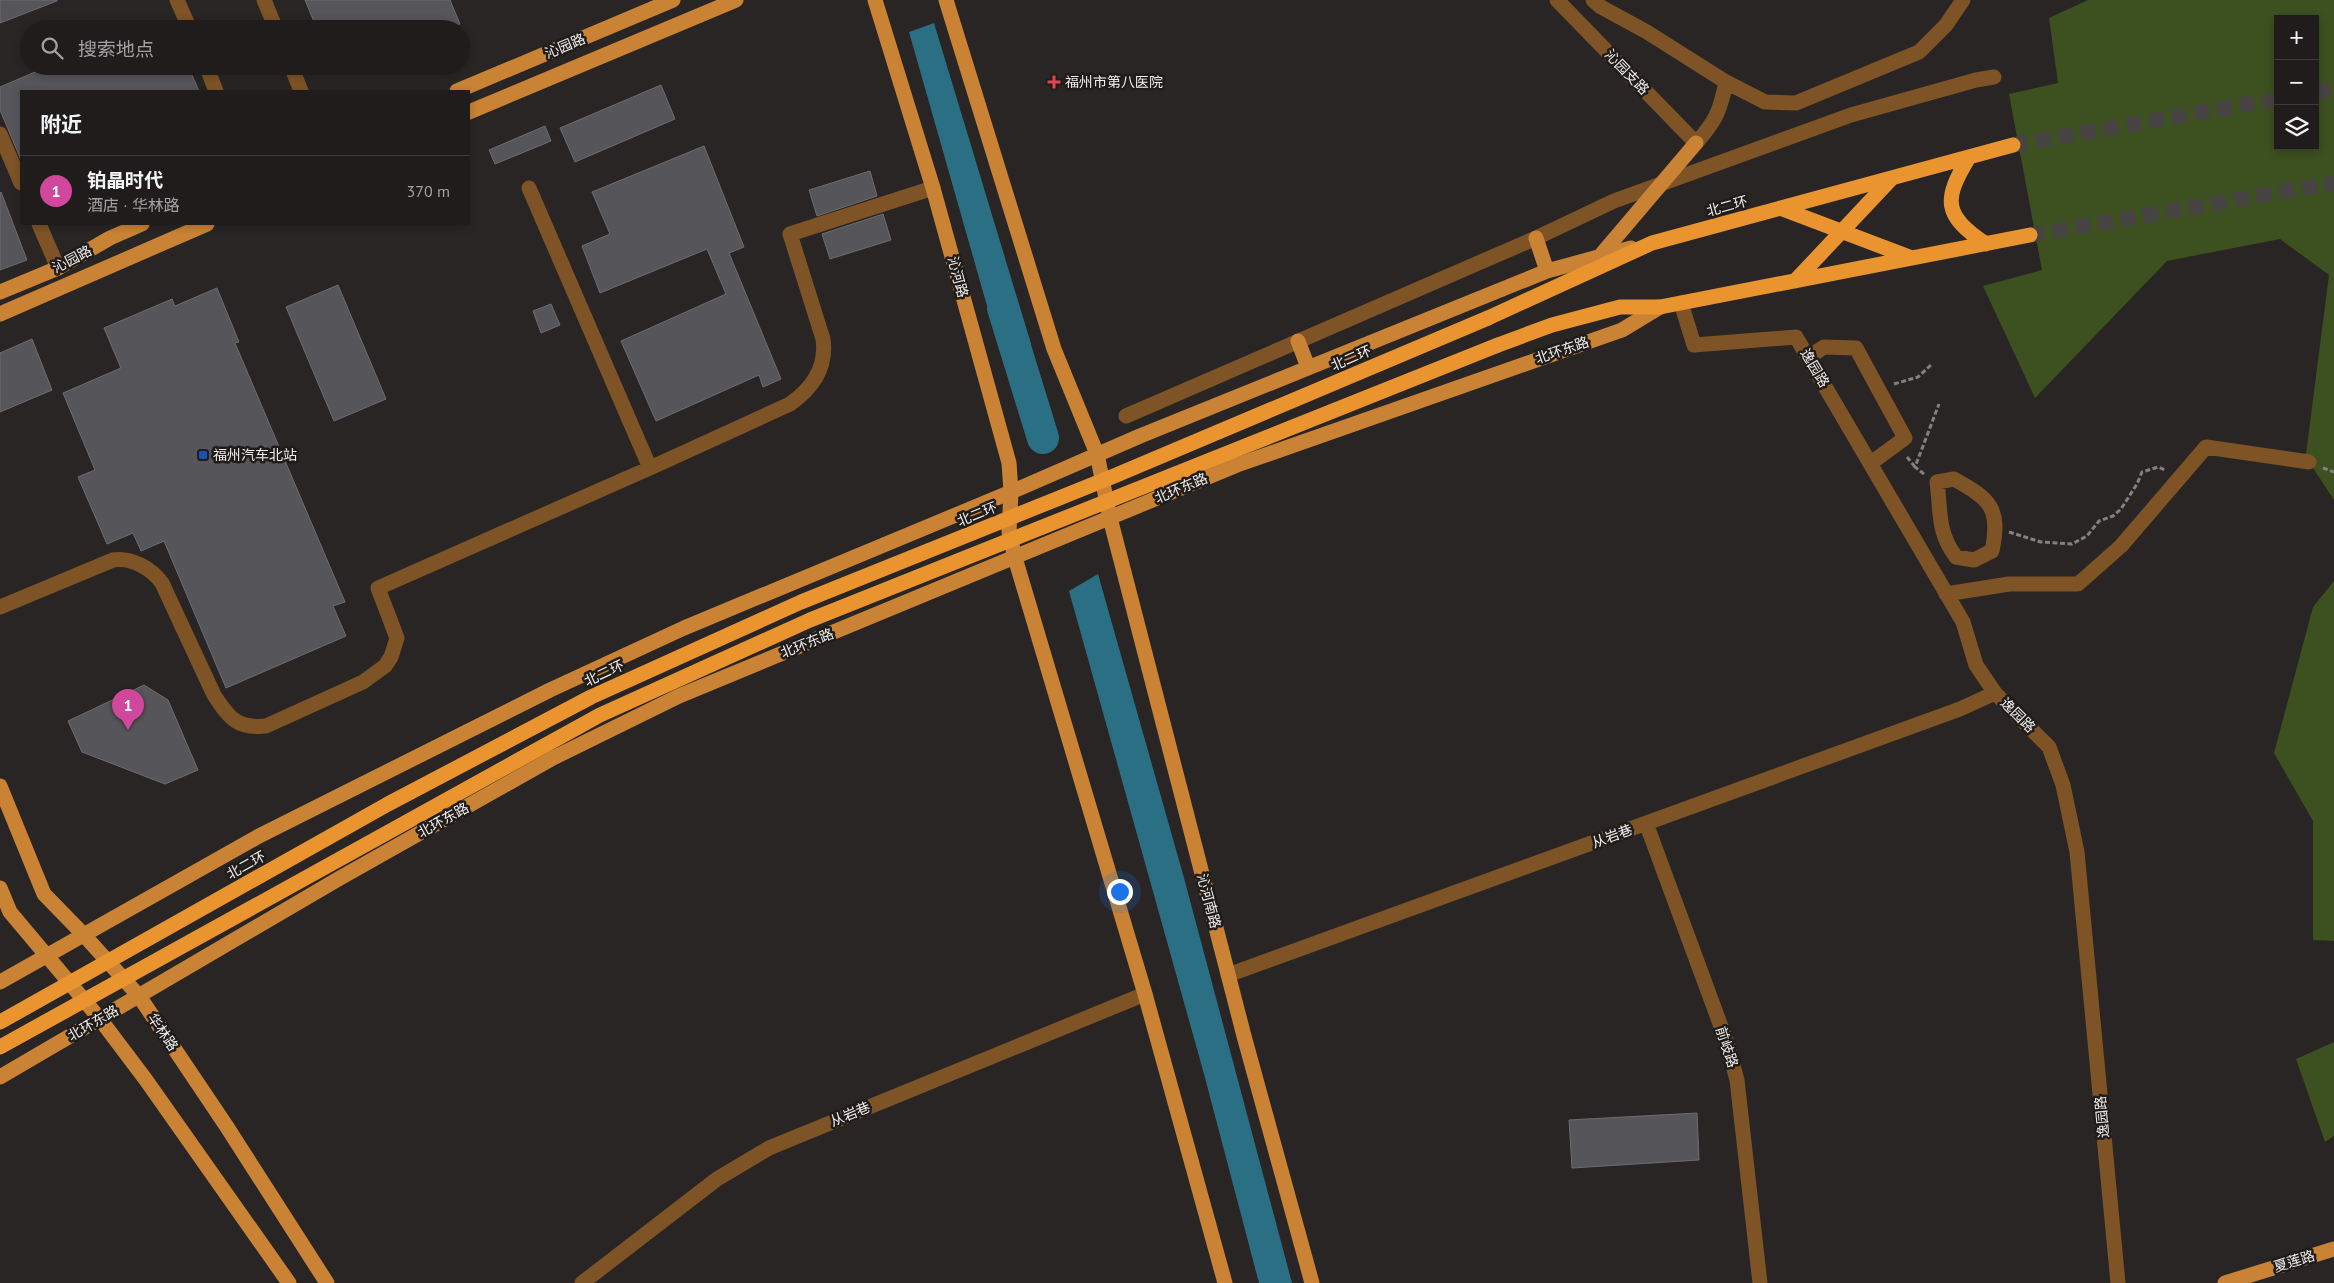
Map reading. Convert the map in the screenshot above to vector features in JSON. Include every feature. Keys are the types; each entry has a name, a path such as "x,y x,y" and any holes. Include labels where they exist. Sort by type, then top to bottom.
{"highway":[{"name":"北二环","path":"0,1022 388,804 591,697 802,602 1114,476 1488,318 1652,243 2013,145"},
{"path":"1969,157 1956,179 1950,198 1954,215 1965,230 1986,244"},
{"path":"1795,281 1892,178"},
{"path":"1780,208 1913,259"},
{"path":"0,1047 600,715 810,620 1552,325 1620,307 1660,307 2030,235"}],"main road":[{"name":"沁园路","path":"459,90 673,0"},
{"path":"470,112 736,0"},
{"name":"沁河路","path":"875,0 933,188 1009,463 1011,492 1009,532 1015,558"},
{"path":"946,0 1054,349 1097,454 1110,518"},
{"path":"1600,256 1696,143"},
{"name":"沁园路","path":"0,292 58,268 110,238 140,225"},
{"path":"0,314 205,225"},
{"path":"1536,238 1547,271"},
{"path":"0,982 259,836 550,690 684,628 1011,492 1097,454 1547,271 1652,243"},
{"name":"北环东路","path":"0,1077 348,874 553,758 679,696 1237,465 1622,330 1660,307"},
{"path":"1298,341 1308,367"},
{"name":"沁河南路","path":"1110,518 1228,975 1312,1283"},
{"path":"1015,558 1145,994 1225,1283"},
{"name":"华林路","path":"0,786 44,894 139,996 227,1127 327,1283"},
{"path":"0,888 10,912 100,1019 146,1080 289,1283"},
{"name":"夏莲路","path":"2225,1283 2334,1249"}],"street":[{"path":"177,0 186,20"},
{"path":"264,0 272,20"},
{"name":"沁园支路","path":"1557,0 1696,143"},
{"path":"1593,0 1601,7 1647,32 1726,82 1765,102 1796,103 1919,52 1946,25 1963,0"},
{"path":"210,75 216,90"},
{"path":"295,75 301,90"},
{"path":"1126,416 1536,238 1614,202 1662,183 1851,115 1976,80 1994,77"},
{"path":"1696,143 1710,127 1721,109 1726,82"},
{"path":"0,134 20,181"},
{"path":"529,188 650,468"},
{"path":"0,607 113,560 120,559 136,563 153,572 162,583 214,695 224,711 233,720 242,725 253,728 266,726 363,682 384,666 391,657 397,638 378,588 650,468 790,404 800,397 816,378 825,353 823,338 790,234 933,188"},
{"path":"39,225 58,268"},
{"name":"逸园路","path":"1681,303 1694,345 1796,337 1963,622 1976,664 1995,692 2049,747 2063,785 2073,828 2118,1283"},
{"path":"1809,357 1824,347 1856,348 1906,438 1871,463"},
{"path":"1946,594 2009,584 2078,584 2121,546 2206,447 2309,462"},
{"path":"1954,479 1983,497 1994,512 1996,531 1992,551 1974,560 1956,557 1946,544 1939,524 1940,506 1937,482 1954,479"},
{"name":"从岩巷","path":"1228,975 1960,709 1995,692"},
{"name":"前岐路","path":"1646,823 1726,1040 1737,1080 1760,1283"},
{"name":"从岩巷","path":"582,1283 717,1180 769,1148 1145,994"}],"path":[{"path":"1879,390 1918,377 1932,364"},
{"path":"1937,482 1915,467 1939,404"},
{"path":"1996,531 2009,532 2041,542 2072,544 2087,536 2099,521 2113,516 2121,509 2137,484 2142,472 2158,467 2180,478"}],"green space":[{"path":"2088,0 2334,0 2334,500 2309,462 2306,454 2329,275 2280,239 2167,261 2035,398 1983,286 2042,270 2009,94 2058,83 2049,18"},
{"path":"2334,581 2334,941 2313,940 2313,821 2274,753 2313,607"},
{"path":"2334,1042 2334,1136 2325,1142 2296,1059"}],"water":[{"path":"934,23 1031,344 1001,355 909,32"},
{"path":"1098,574 1184,878 1292,1283 1259,1283 1204,1074 1069,591"}],"building":[{"path":"0,0 57,0 57,1 0,23"},
{"path":"305,0 450,0 458,20 313,20"},
{"path":"28,75 192,75 199,90 20,90 20,158 0,110 0,87"},
{"path":"661,85 675,119 575,162 560,128"},
{"path":"545,126 551,141 495,164 489,150"},
{"path":"704,146 744,247 729,253 781,379 763,387 759,375 656,421 621,341 726,294 707,249 600,293 582,246 610,234 592,192"},
{"path":"870,171 877,196 817,216 809,190"},
{"path":"0,193 27,260 0,270"},
{"path":"883,214 891,240 830,259 822,234"},
{"path":"338,285 386,399 334,421 286,307"},
{"path":"217,288 239,342 235,343 345,602 333,606 346,636 226,688 164,541 141,551 133,533 107,544 78,477 95,470 63,393 121,368 104,328 172,299 175,306"},
{"path":"551,304 560,325 541,333 533,311"},
{"path":"32,339 52,390 0,412 0,353"},
{"path":"144,685 168,700 198,770 165,784 82,752 68,721"},
{"path":"1697,1113 1699,1160 1572,1168 1569,1120"}],"waterway":[{"path":"1003,308 1043,438"}],"tunnel":[{"path":"2319,91 2334,89"},
{"path":"2013,145 2274,100"},
{"path":"2030,235 2334,183"}],"place":[{"name":"福州市第八医院","path":"1054,82"},
{"name":"福州汽车北站","path":"203,455"},
{"name":"铂晶时代","path":"128,730"}]}
